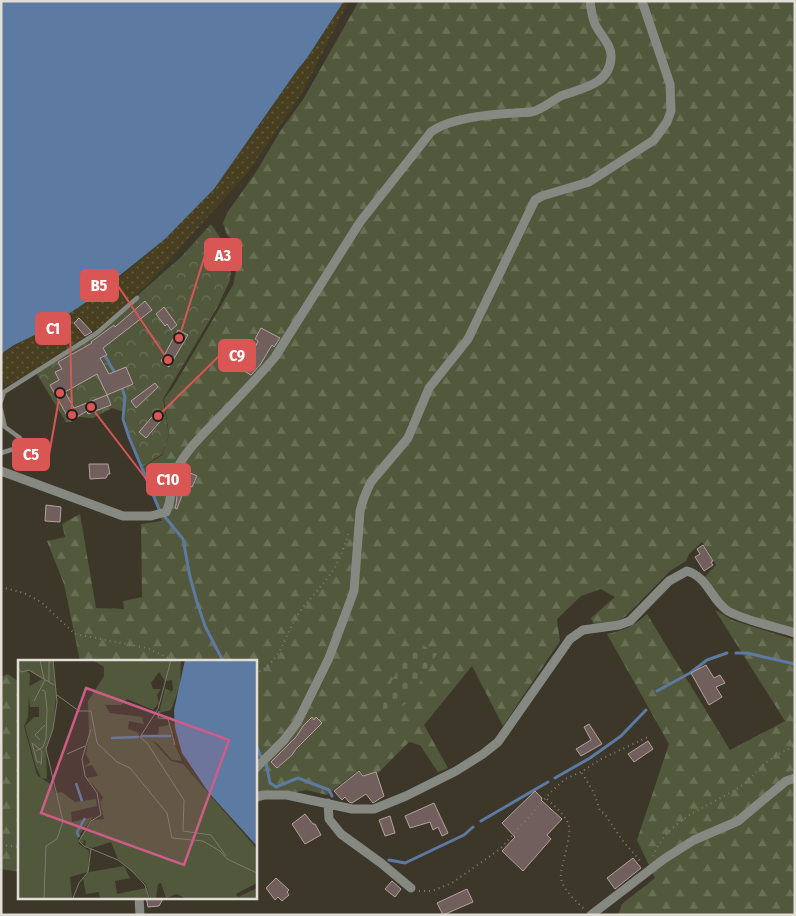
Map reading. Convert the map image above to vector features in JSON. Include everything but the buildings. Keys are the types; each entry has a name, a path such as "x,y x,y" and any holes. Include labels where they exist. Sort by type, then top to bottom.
{"street":[{"path":"1,471 123,516 151,516 166,512 169,506 176,470 182,460 204,433 275,357 360,222 431,132 437,127 454,121 536,110 561,96 600,82 609,68 612,54 594,22 590,1"},
{"path":"256,767 284,740 297,723 329,658 354,591 360,512 367,490 371,482 408,438 429,388 468,339 535,200 542,196 589,182 654,140 667,122 670,111 670,84 642,1"},
{"path":"256,797 279,794 352,809 374,809 439,779 484,754 498,742 570,639 583,630 619,625 630,621 669,581 687,571 696,573 717,601 728,611 795,633"},
{"path":"589,912 694,840 738,821 786,781 795,778"},
{"path":"328,803 329,819 341,834 411,888"},
{"path":"139,898 140,915"}],"lane":[{"path":"1,401 4,392 97,333 137,298"},
{"path":"1,410 5,427 20,438 21,444 17,448 1,453"}],"path":[{"path":"256,673 272,664 278,656 297,616 330,576 342,552 350,529"},
{"path":"1,587 24,593 41,602 75,634 147,648 173,660"},
{"path":"411,888 417,891 432,892 452,883 500,850 565,779 581,772 601,759 648,737"},
{"path":"581,772 594,793 600,811 605,814 622,840 648,870 663,836 684,818 745,782 764,764 795,746"},
{"path":"546,798 565,816 569,827 561,879 574,899 589,912"},
{"path":"1,845 18,847"}],"green space":[{"path":"359,1 795,1 795,630 728,608 703,579 716,565 702,542 689,554 686,561 670,571 626,616 617,621 594,625 591,618 615,597 601,589 581,596 557,619 560,641 503,726 472,666 424,725 448,768 438,772 420,745 409,742 369,782 359,770 327,795 306,790 265,799 256,804 256,660 80,660 64,584 47,541 65,537 62,524 80,514 96,608 124,609 123,601 142,597 141,524 162,521 143,468 162,455 169,435 164,399 174,386 233,285 239,256 236,242 227,235 223,223 227,213 304,98"},
{"path":"211,224 228,249 232,264 230,280 218,306 163,399 169,435 162,454 143,467 127,428 124,412 112,408 93,418 79,417 71,422 66,422 35,371 103,326 181,257"},
{"path":"715,610 732,620 795,640 795,915 618,915 622,904 655,878 637,840 669,744 607,634 638,622 647,614 730,750 785,721"},
{"path":"413,639 437,654 407,702 400,709 389,715 383,709 384,697"},
{"path":"8,674 18,681 18,872 1,869 1,677"}],"sand":[{"path":"344,1 349,1 301,95 248,172 150,282 102,326 92,331 80,318 76,321 69,313 88,301 107,284 121,276 165,239 214,189 307,58"},
{"path":"68,314 75,321 74,324 86,336 65,351 5,386 1,374 1,354"}],"water":[{"path":"1,1 344,1 307,58 214,189 165,239 88,301 41,332 14,345 1,354"}],"waterway":[{"path":"104,354 116,375"},
{"path":"121,385 125,397 123,419 159,509"},
{"path":"165,517 183,539 197,602 205,626 222,660"},
{"path":"657,691 690,673 707,660 727,653"},
{"path":"736,653 747,653 795,664"},
{"path":"555,778 590,758 621,736 646,710"},
{"path":"256,744 261,757"},
{"path":"266,763 270,783 276,787 298,778 329,790 332,796"},
{"path":"481,821 548,782"},
{"path":"389,860 405,863 464,835 473,827"}],"place":[{"name":"A3","path":"179,338"},
{"name":"B5","path":"168,360"},
{"name":"C5","path":"60,393"},
{"name":"C10","path":"91,407"},
{"name":"C1","path":"72,415"},
{"name":"C9","path":"158,416"}]}
